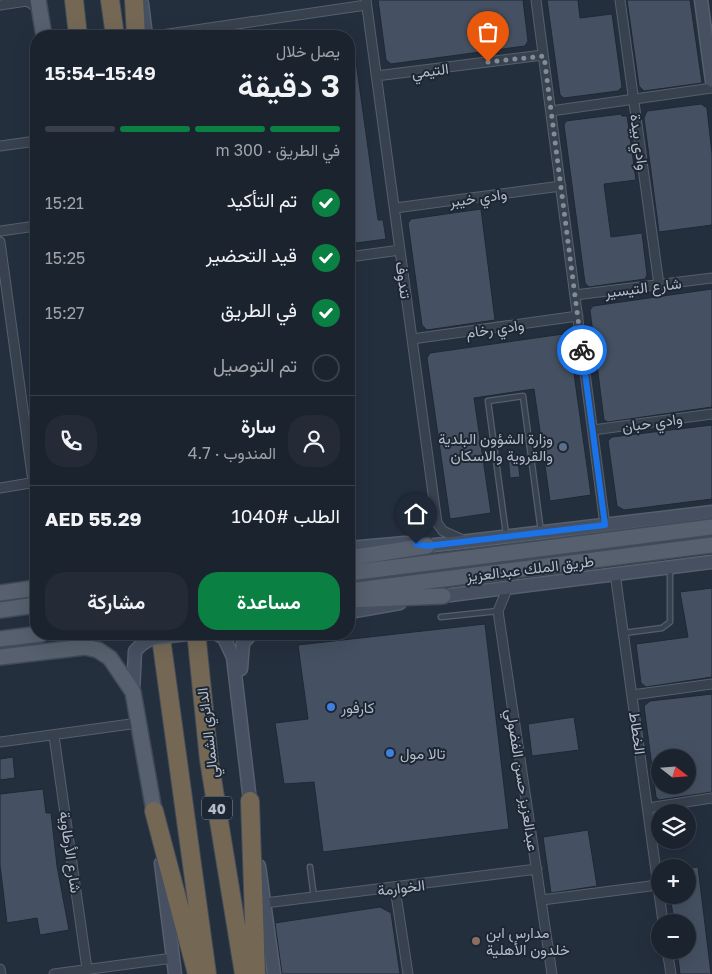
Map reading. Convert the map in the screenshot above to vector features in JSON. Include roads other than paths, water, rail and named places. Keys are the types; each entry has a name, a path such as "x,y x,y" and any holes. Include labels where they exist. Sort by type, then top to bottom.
{"highway":[{"path":"74,0 77,30"},
{"path":"110,0 114,30"},
{"path":"134,0 136,30"},
{"name":"الدائري الشمالي","path":"192,640 209,760 244,974"},
{"name":"40","path":"162,645 207,974"},
{"path":"250,801 256,974"},
{"path":"154,811 197,974"}],"main road":[{"path":"33,3 42,30"},
{"name":"طريق الملك عبدالعزيز","path":"355,571 712,527"},
{"name":"طريق الملك عبدالعزيز","path":"355,590 712,545"},
{"path":"355,557 427,546"},
{"path":"0,593 30,589"},
{"path":"355,600 444,596"},
{"path":"2,610 30,606"},
{"path":"0,639 30,635"},
{"path":"0,657 86,647 98,650 110,658 133,692 154,811"}],"street":[{"path":"141,0 145,30"},
{"path":"536,0 605,525"},
{"name":"وادي بيدة","path":"620,0 659,285"},
{"path":"701,0 712,80"},
{"path":"0,5 33,3"},
{"path":"193,30 366,3"},
{"name":"تندوف","path":"366,3 437,523 443,531 468,541"},
{"name":"التيمي","path":"376,76 544,56"},
{"path":"551,111 712,88"},
{"path":"0,146 30,142"},
{"name":"وادي خيبر","path":"394,208 560,186"},
{"path":"0,231 30,227"},
{"path":"0,242 30,448"},
{"path":"355,256 400,250"},
{"name":"شارع التيسير","path":"575,296 712,278"},
{"name":"وادي رخام","path":"412,339 578,316"},
{"name":"وادي حبان","path":"592,430 712,414"},
{"path":"0,488 30,483"},
{"path":"355,547 405,543 427,546 541,534 712,512"},
{"path":"355,611 508,587 712,562"},
{"name":"الخطاط","path":"615,573 655,859"},
{"path":"498,611 508,587"},
{"name":"عبدالعزيز حسن الفضولي","path":"498,611 552,974"},
{"path":"133,692 135,651 149,640"},
{"path":"225,640 233,657 250,801 274,974"},
{"path":"241,722 240,655 246,640"},
{"path":"632,695 712,684"},
{"path":"0,742 138,723"},
{"name":"شارع الأرطاوية","path":"54,736 87,969"},
{"path":"648,808 712,798"},
{"path":"154,811 175,974"},
{"name":"الخوارمة","path":"264,903 537,869"},
{"path":"542,900 651,886"},
{"path":"395,888 408,974"},
{"path":"54,974 173,958"},
{"path":"668,959 671,974"},
{"path":"0,968 1,974"}],"lane":[{"path":"506,537 488,401 523,396 541,534"},
{"path":"624,633 662,628 670,622 670,568"},
{"path":"441,617 498,611"},
{"path":"310,868 314,898"}],"place":[{"name":"وزارة الشؤون البلدية والقروية والاسكان","path":"563,447"},
{"name":"كارفور","path":"331,707"},
{"name":"تالا مول","path":"390,753"},
{"name":"مدارس ابن خلدون الأهلية","path":"476,941"}]}
